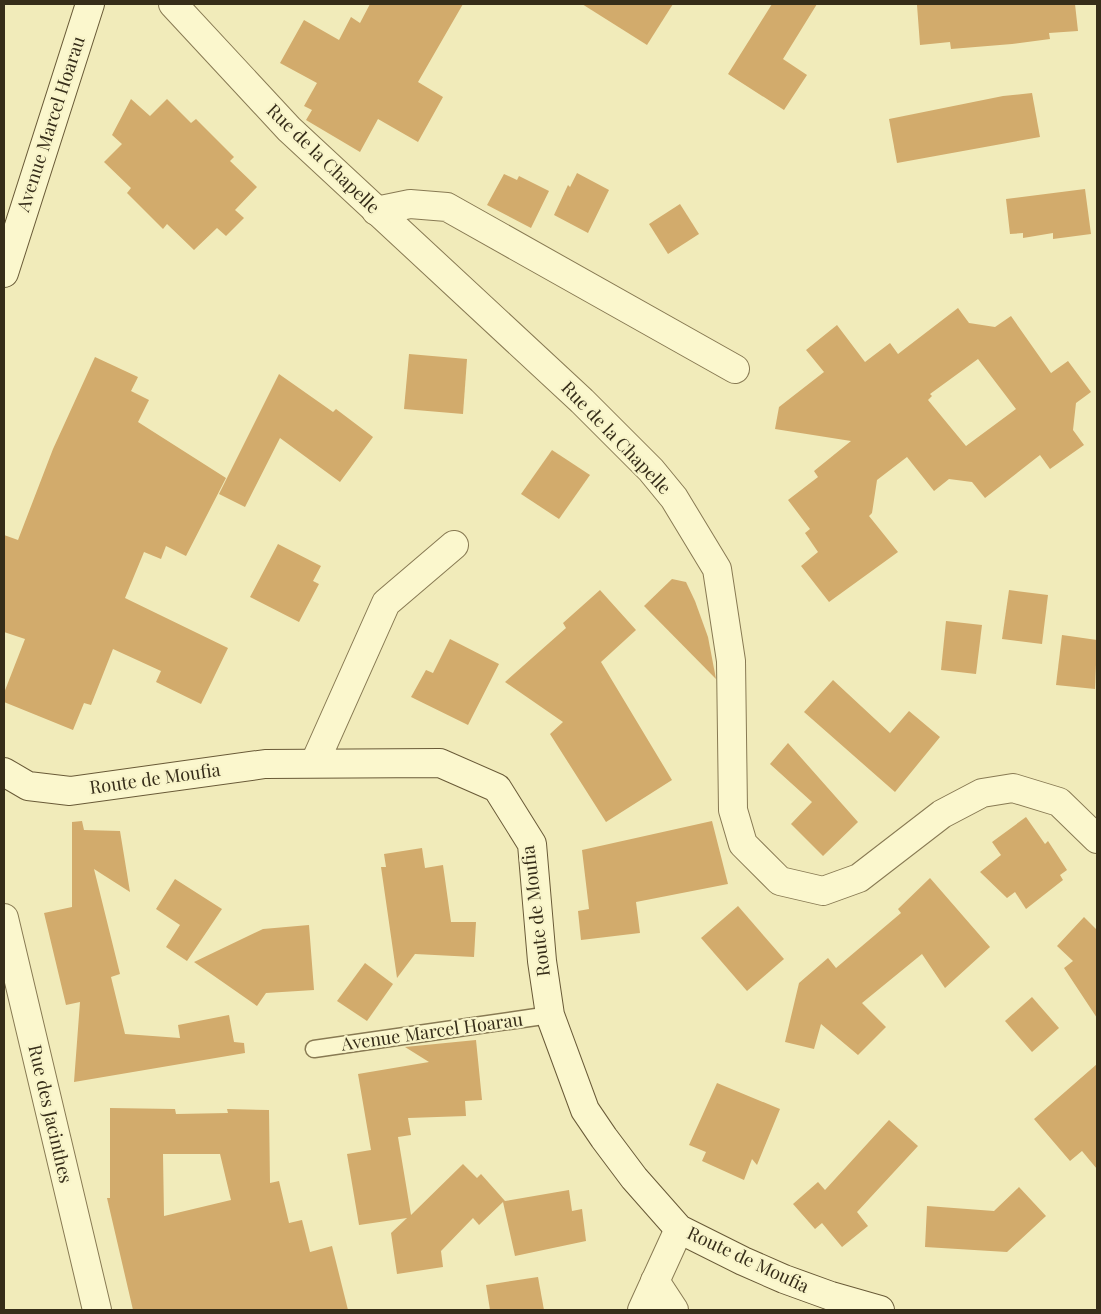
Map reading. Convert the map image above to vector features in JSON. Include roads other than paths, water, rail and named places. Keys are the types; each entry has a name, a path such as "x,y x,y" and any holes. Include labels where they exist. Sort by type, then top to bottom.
{"street":[{"name":"Avenue Marcel Hoarau","path":"4,273 90,4"},
{"name":"Rue de la Chapelle","path":"173,4 289,129 582,401 652,470 674,498 717,568 731,661 732,810 744,844 780,880 823,891 859,878 942,814 982,792 1005,789 1013,788 1059,802 1097,839"},
{"path":"376,211 410,204 447,207 734,369"},
{"path":"315,762 386,603 454,545"},
{"name":"Route de Moufia","path":"4,772 28,786 70,791 265,764 315,762 440,764 497,788 532,844 542,961 550,1015 584,1110 634,1178 680,1228 743,1261 784,1279 831,1296 880,1310"},
{"name":"Rue des Jacinthes","path":"4,918 97,1310"},
{"path":"642,1310 680,1228"},
{"path":"655,1281 674,1310"}],"lane":[{"name":"Avenue Marcel Hoarau","path":"314,1049 550,1015"}]}
